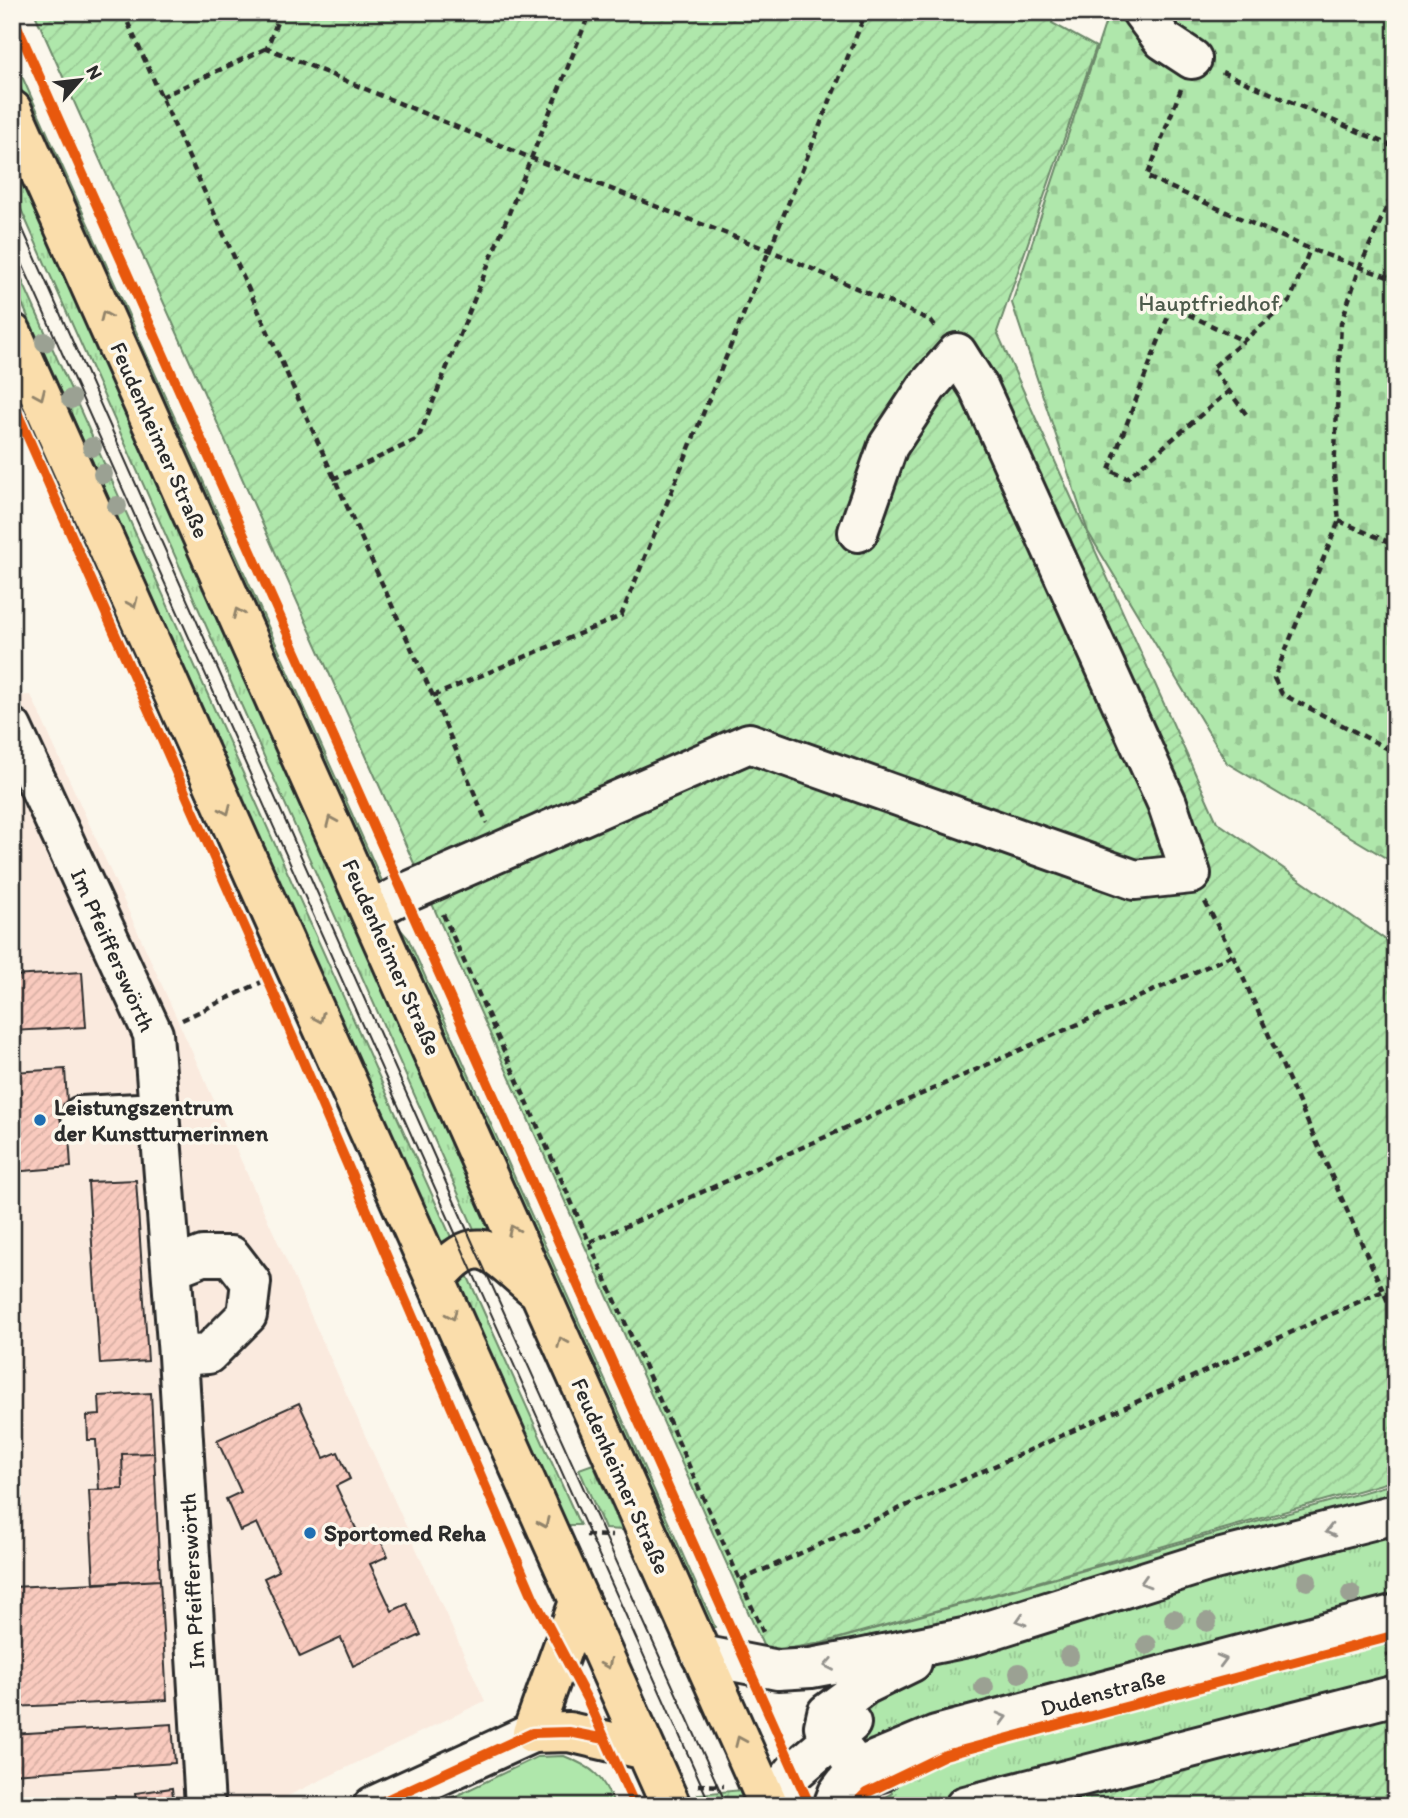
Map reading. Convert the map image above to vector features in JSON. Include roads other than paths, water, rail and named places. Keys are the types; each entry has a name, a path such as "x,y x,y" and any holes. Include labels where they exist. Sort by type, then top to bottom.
{"main road":[{"name":"Feudenheimer Straße","path":"12,110 768,1805"},
{"path":"12,333 646,1750 680,1795"},
{"path":"436,1279 463,1253 475,1248 486,1249 540,1293"},
{"path":"579,1602 532,1733 569,1732 646,1750"}],"street":[{"path":"1142,12 1163,40 1192,59"},
{"path":"371,911 404,894 749,743 1135,880 1191,874 1167,803 979,388 957,353 927,387 888,446 858,533"},
{"name":"Im Pfeifferswörth","path":"12,728 153,1034 178,1356 205,1806"},
{"path":"81,1116 157,1112"},
{"path":"172,1268 203,1256 231,1256 251,1282 247,1315 208,1354 178,1356"},
{"path":"701,1655 747,1666 811,1668 968,1637 1210,1561 1396,1514"},
{"name":"Dudenstraße","path":"857,1768 936,1735 1396,1614"},
{"path":"768,1805 794,1772 832,1739 968,1637"},
{"path":"965,1806 1396,1695"},
{"path":"373,1806 532,1733"},
{"path":"832,1739 857,1768 838,1793 833,1806"}],"tram line":[{"path":"12,205 475,1248 727,1806"},
{"path":"12,241 711,1806"}],"place":[{"name":"Leistungszentrum der Kunstturnerinnen","path":"40,1120"},
{"name":"Sportomed Reha","path":"310,1533"}],"park label":[{"name":"Hauptfriedhof","path":"1209,303"}]}
